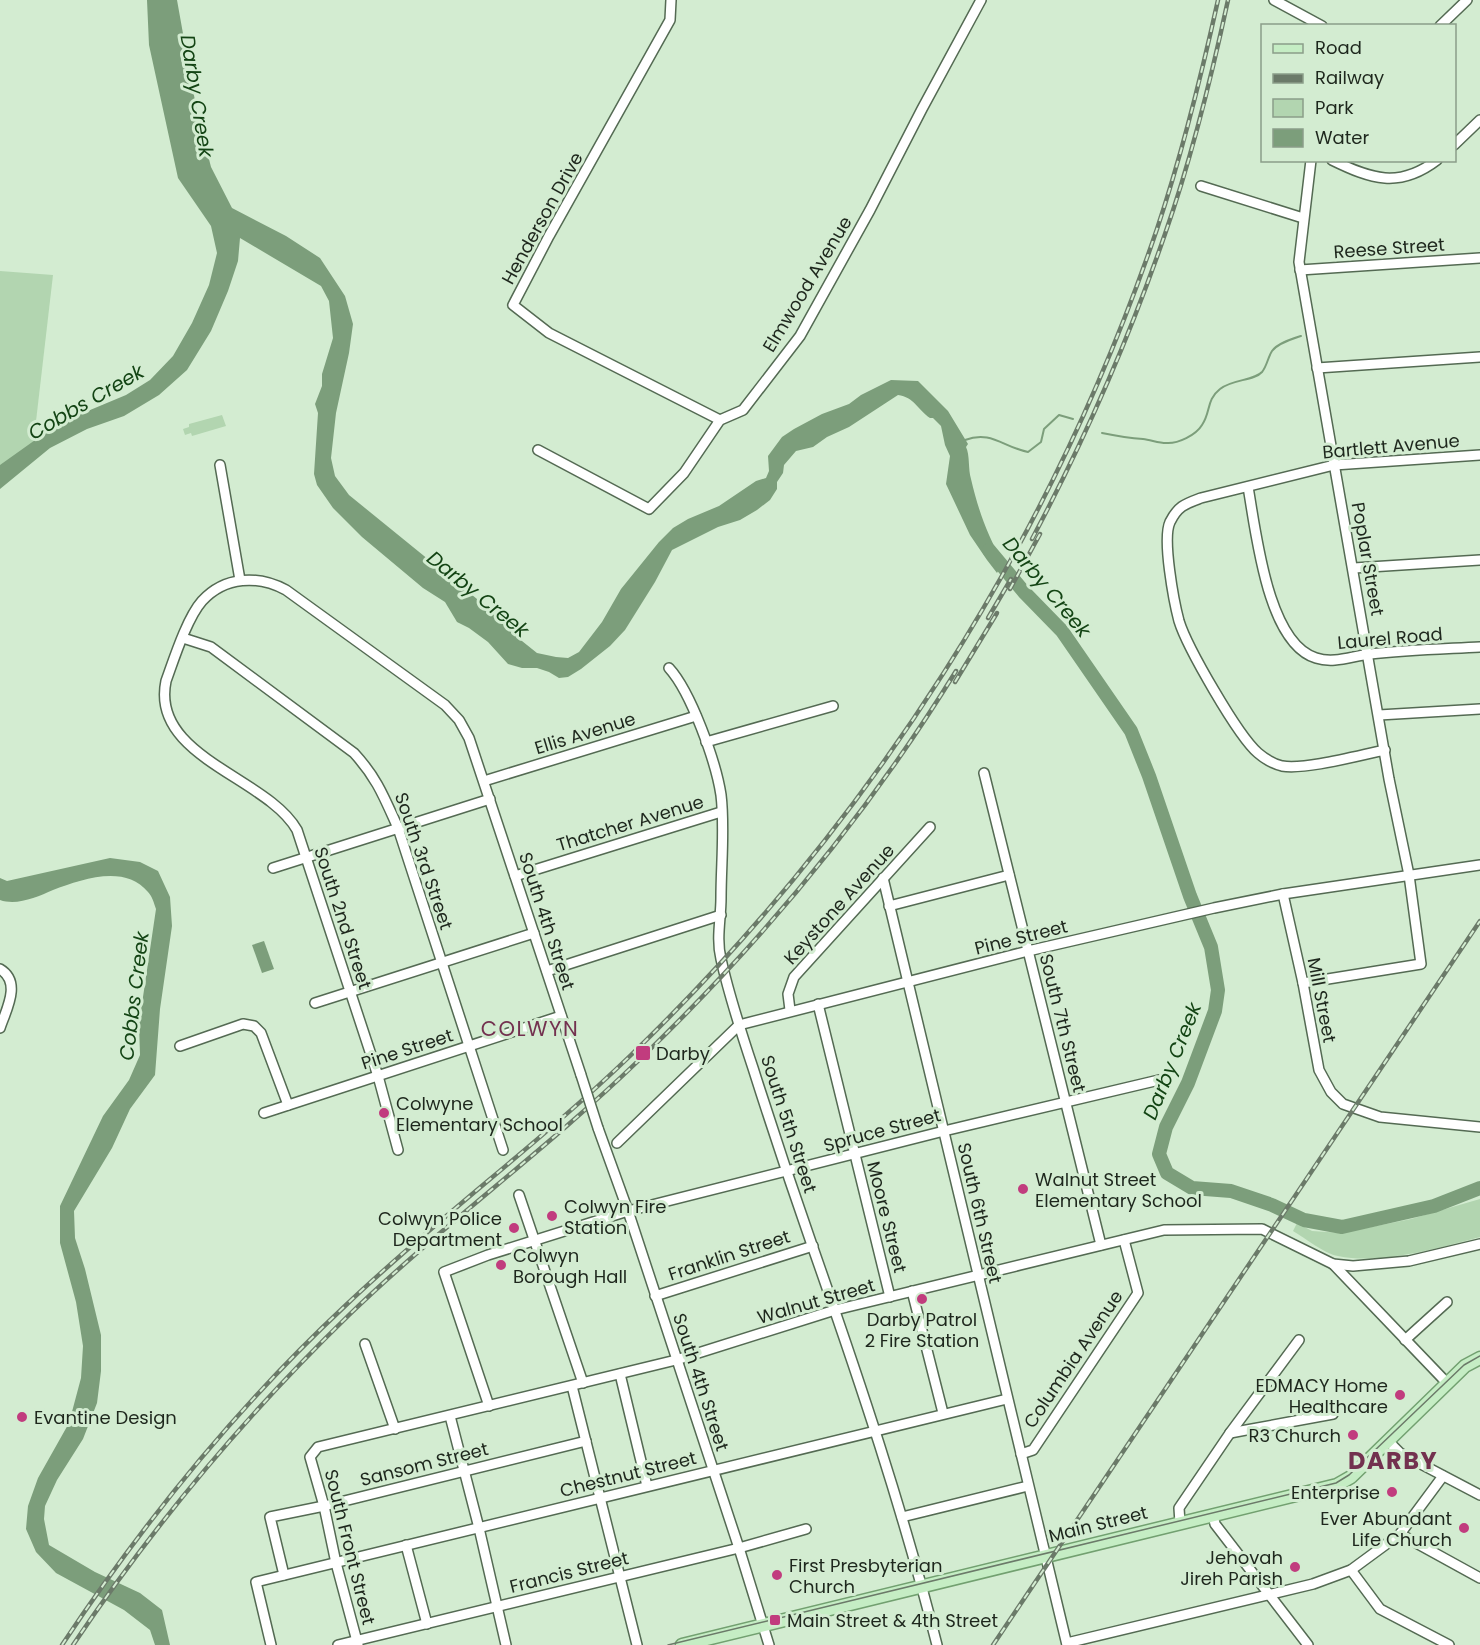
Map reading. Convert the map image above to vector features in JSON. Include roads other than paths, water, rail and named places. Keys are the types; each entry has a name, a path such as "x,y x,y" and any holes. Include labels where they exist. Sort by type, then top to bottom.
{"main road":[{"name":"Main Street","path":"682,1645 1337,1485 1351,1477 1465,1366 1480,1358"}],"street":[{"name":"Henderson Drive","path":"671,0 670,20 513,305 549,333 720,420"},
{"name":"Elmwood Avenue","path":"538,450 649,509 684,473 720,420 743,410 800,336 870,210 981,0"},
{"path":"1274,0 1318,24"},
{"path":"1294,10 1299,0"},
{"path":"1442,24 1467,0"},
{"path":"1456,144 1480,120"},
{"name":"Poplar Street","path":"1303,983 1421,963 1409,875 1389,779 1354,568 1300,270 1311,162"},
{"path":"1336,162 1361,174 1390,179 1420,171 1434,162"},
{"path":"1201,186 1304,218"},
{"name":"Reese Street","path":"1300,270 1480,258"},
{"path":"1317,368 1480,357"},
{"name":"Bartlett Avenue","path":"1385,750 1301,767 1282,766 1257,752 1212,685 1179,621 1168,561 1169,524 1180,506 1201,498 1334,465 1480,455"},
{"path":"220,465 240,580"},
{"name":"Laurel Road","path":"1248,487 1267,588 1291,641 1303,653 1330,661 1367,654 1480,647"},
{"path":"1354,568 1480,560"},
{"name":"South 4th Street","path":"240,580 254,579 268,582 286,590 445,705 466,730 598,1128 628,1211 769,1645"},
{"name":"South 2nd Street","path":"240,580 219,588 202,601 195,611 166,681 165,698 172,723 188,744 274,805 289,819 300,836 378,1076 398,1150"},
{"name":"South 3rd Street","path":"183,638 211,647 354,753 371,771 398,828 503,1150"},
{"name":"South 5th Street","path":"669,668 684,690 696,716 706,742 720,794 720,958 786,1172 876,1430 937,1645"},
{"path":"706,742 833,706"},
{"path":"1379,715 1480,709"},
{"name":"Ellis Avenue","path":"484,782 696,716"},
{"name":"South 7th Street","path":"984,773 1101,1245"},
{"path":"273,868 489,799"},
{"name":"Thatcher Avenue","path":"515,876 721,812"},
{"name":"Keystone Avenue","path":"790,1010 788,994 794,977 930,827"},
{"name":"Pine Street","path":"617,1143 739,1025 790,1010 907,983 1028,951 1214,908 1283,894 1480,865"},
{"path":"889,906 1009,875"},
{"name":"South 6th Street","path":"883,879 1067,1644"},
{"name":"Mill Street","path":"1283,894 1319,1070 1331,1092 1343,1104 1380,1117 1480,1127"},
{"path":"546,971 721,915"},
{"path":"315,1003 534,933"},
{"path":"0,1028 11,996 11,982 4,972"},
{"name":"Moore Street","path":"818,1004 890,1297"},
{"name":"Pine Street","path":"264,1113 561,1016"},
{"path":"180,1046 243,1024 254,1026 261,1033 288,1105"},
{"name":"Spruce Street","path":"489,1406 444,1272 488,1255 628,1211 944,1131 1159,1080"},
{"path":"519,1195 583,1383"},
{"name":"Walnut Street","path":"310,1457 318,1447 676,1360 835,1310 1164,1230 1262,1229 1333,1264"},
{"name":"Columbia Avenue","path":"1021,1454 1033,1450 1138,1293 1124,1240"},
{"path":"1333,1264 1353,1266 1409,1261 1480,1244"},
{"name":"Franklin Street","path":"655,1296 813,1246"},
{"path":"1333,1264 1447,1383"},
{"name":"Moore Street","path":"912,1291 943,1413"},
{"path":"1405,1340 1446,1302"},
{"path":"1180,1523 1179,1508 1230,1433 1299,1341"},
{"path":"365,1344 395,1429"},
{"path":"620,1374 647,1486"},
{"path":"572,1386 637,1645"},
{"name":"Chestnut Street","path":"271,1645 256,1582 1007,1398"},
{"path":"1230,1433 1333,1414"},
{"path":"450,1416 506,1645"},
{"name":"Sansom Street","path":"284,1575 270,1517 324,1506 586,1441"},
{"path":"1388,1441 1400,1453 1480,1495"},
{"name":"South Front Street","path":"310,1457 357,1643"},
{"path":"1067,1644 1313,1584 1351,1570 1400,1534 1443,1476"},
{"path":"902,1517 1028,1486"},
{"path":"1213,1515 1215,1524 1308,1645"},
{"name":"Francis Street","path":"338,1645 357,1643 739,1548 806,1529"},
{"path":"1400,1534 1480,1578"},
{"path":"406,1545 427,1624"},
{"path":"1351,1570 1380,1609 1449,1645"}],"water":[{"path":"147,0 177,0 197,112 211,167 232,208 286,236 320,258 345,296 353,324 336,413 331,458 335,476 349,495 477,599 537,653 568,658 579,652 602,622 621,589 673,528 719,506 756,481 766,478 769,471 768,456 782,437 822,414 849,404 861,395 891,380 918,381 948,411 968,444 966,447 970,475 977,501 988,532 1003,562 997,573 970,535 946,484 950,456 941,426 912,401 898,395 813,447 796,451 784,465 783,473 777,482 777,489 770,500 757,510 740,520 718,527 672,550 625,630 610,646 581,669 568,677 559,678 537,668 522,668 508,664 488,642 457,622 445,602 423,588 362,537 333,508 317,485 314,474 318,413 315,404 322,386 322,374 333,338 329,301 321,286 240,238 238,261 228,291 211,331 187,370 159,395 124,416 87,429 50,448 0,489 0,465 59,423 126,395 150,380 173,356 192,323 209,285 217,253 211,226 178,178 149,45"},
{"path":"110,858 140,862 158,871 170,897 172,926 160,1009 155,1075 130,1109 112,1148 74,1211 75,1238 101,1335 101,1371 97,1403 83,1439 57,1480 45,1506 44,1519 49,1545 95,1572 140,1593 162,1610 170,1645 155,1645 150,1630 124,1610 56,1573 36,1552 26,1529 28,1506 38,1478 69,1423 81,1378 83,1346 76,1302 60,1243 60,1206 103,1116 129,1080 140,1055 139,1024 156,909 148,892 139,883 128,878 103,876 90,878 34,898 7,902 0,900 0,878 7,881"},
{"path":"264,941 274,969 262,973 252,945"}],"waterway":[{"path":"1102,433 1163,443 1186,438 1202,425 1213,397 1220,389 1230,383 1258,375 1264,370 1275,348 1301,336"},
{"path":"965,440 974,437 990,438 1028,452 1041,442 1044,429 1059,415 1073,419"},
{"name":"Darby Creek","path":"989,550 1024,592 1062,631 1131,731 1190,896 1211,947 1218,990 1215,1011 1188,1083 1166,1127 1159,1154 1167,1173 1192,1188 1231,1191 1272,1205 1304,1220 1342,1227 1434,1206 1480,1188"}],"tram line":[{"path":"668,1645 1336,1483 1349,1475 1464,1365 1480,1356"}],"railway":[{"path":"62,1645 159,1510 267,1384 305,1344 380,1274 561,1119 631,1055 718,966 799,873 874,775 943,673 1007,567 1064,458 1114,345 1157,229 1198,87 1218,0"},
{"path":"1032,539 1070,465 1151,273 1192,147 1228,0"},
{"path":"1010,589 1040,534"},
{"path":"988,618 1011,579"},
{"path":"955,682 997,613"},
{"path":"73,1645 135,1557 202,1473 311,1353 384,1282 603,1094 683,1017 769,924 849,827 922,724 956,671"},
{"path":"993,1645 1480,921"}],"place":[{"name":"Darby","path":"643,1053"},
{"name":"Colwyne Elementary School","path":"384,1113"},
{"name":"Walnut Street Elementary School","path":"1023,1189"},
{"name":"Colwyn Fire Station","path":"552,1216"},
{"name":"Colwyn Police Department","path":"514,1228"},
{"name":"Colwyn Borough Hall","path":"501,1265"},
{"name":"Darby Patrol 2 Fire Station","path":"922,1299"},
{"name":"EDMACY Home Healthcare","path":"1400,1395"},
{"name":"Evantine Design","path":"22,1417"},
{"name":"R3 Church","path":"1353,1435"},
{"name":"Enterprise","path":"1392,1492"},
{"name":"Ever Abundant Life Church","path":"1464,1528"},
{"name":"Jehovah Jireh Parish","path":"1295,1567"},
{"name":"First Presbyterian Church","path":"777,1575"},
{"name":"Main Street & 4th Street","path":"775,1620"}],"district":[{"name":"COLWYN","path":"530,1028"},
{"name":"DARBY","path":"1393,1460"}],"water label":[{"name":"Cobbs Creek","path":"86,402"},
{"name":"Cobbs Creek","path":"134,996"}]}
